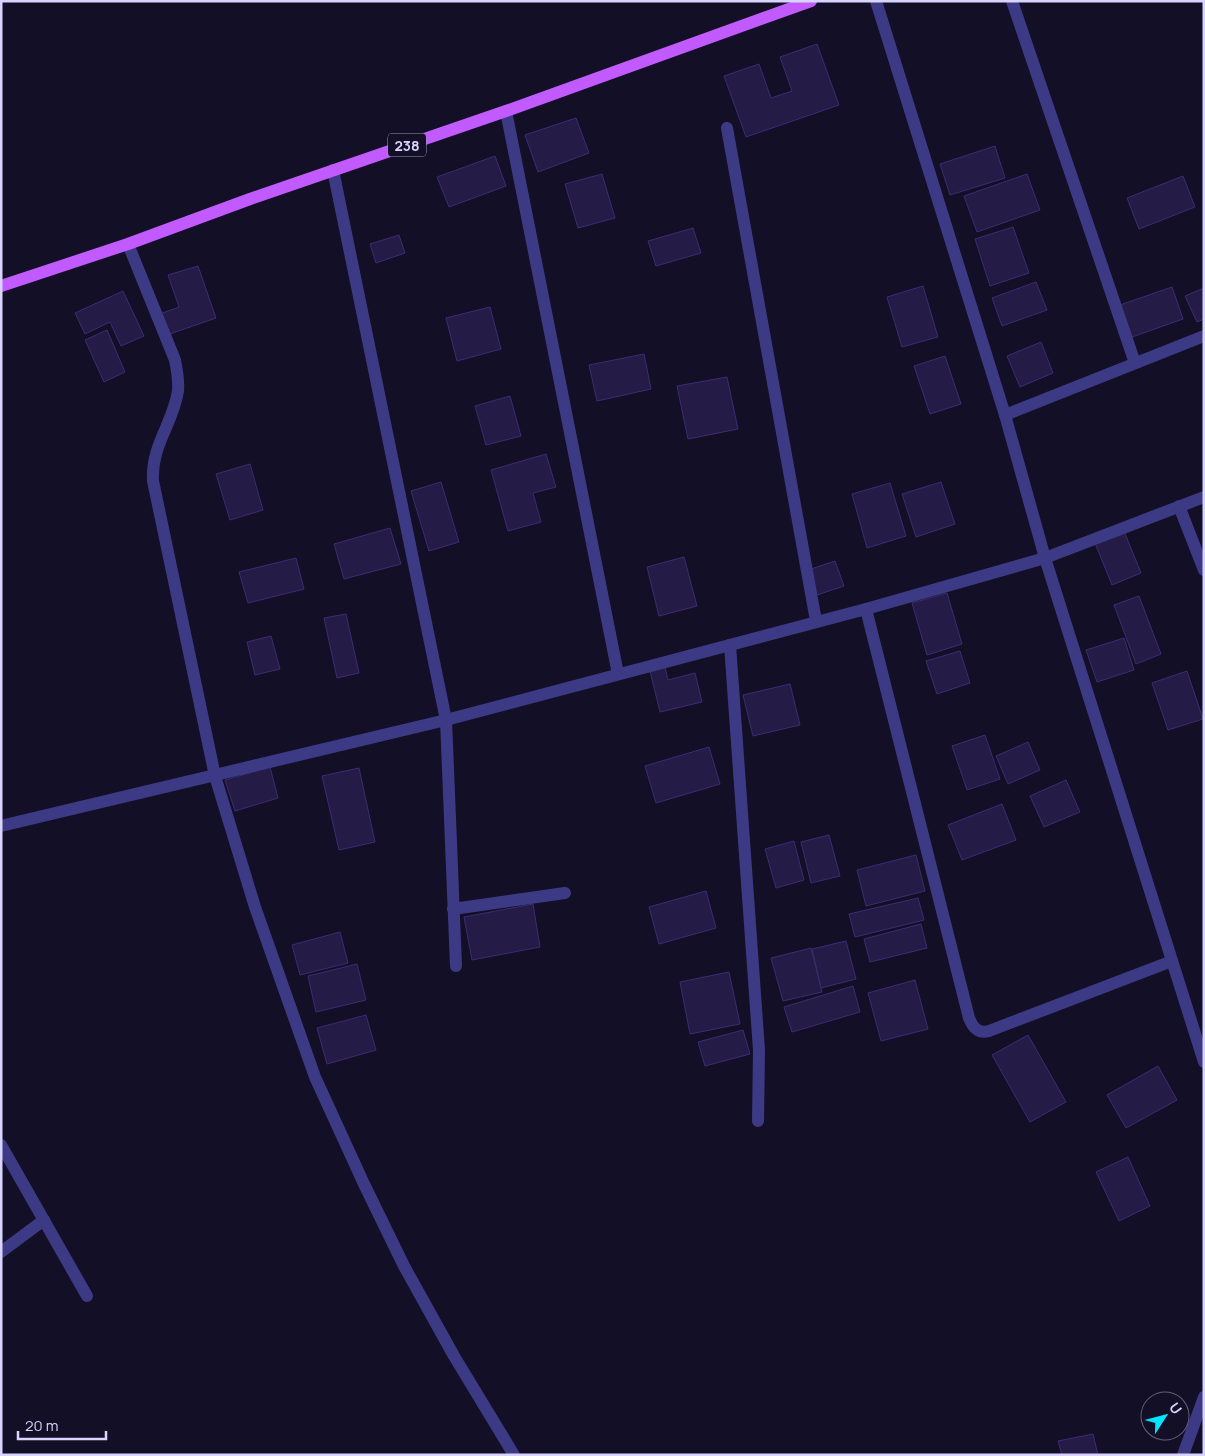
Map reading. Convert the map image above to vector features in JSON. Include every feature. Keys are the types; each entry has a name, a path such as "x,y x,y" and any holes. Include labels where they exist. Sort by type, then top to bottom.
{"main road":[{"name":"238","path":"1,286 128,244 333,170 506,111 811,1"}],"street":[{"path":"876,1 1005,415 1045,558 1204,1062"},
{"path":"1012,1 1135,363"},
{"path":"506,111 618,674"},
{"path":"726,128 816,621"},
{"path":"333,170 446,720 456,966"},
{"path":"128,244 177,370 178,390 175,405 155,455 154,481 215,776 255,908 315,1077 364,1184 404,1266 454,1356 514,1455"},
{"path":"1005,415 1204,336"},
{"path":"1,826 446,720 866,608 1045,558 1204,496"},
{"path":"1178,506 1204,570"},
{"path":"866,608 973,1028 979,1031 989,1031 1172,961"},
{"path":"730,644 759,1050 758,1121"},
{"path":"453,909 565,893"},
{"path":"1,1145 87,1296"},
{"path":"1,1252 44,1220"},
{"path":"1183,1455 1204,1398"}],"building":[{"path":"817,44 839,105 746,137 724,76 759,64 771,98 792,91 780,57"},
{"path":"576,118 589,153 538,172 525,135"},
{"path":"995,146 1005,178 950,195 940,164"},
{"path":"495,156 506,186 449,207 437,177"},
{"path":"602,174 615,218 578,228 565,184"},
{"path":"1027,174 1040,210 977,232 964,196"},
{"path":"1183,176 1195,207 1139,229 1127,198"},
{"path":"1013,227 1029,273 990,286 975,239"},
{"path":"693,228 701,253 656,266 648,241"},
{"path":"399,235 405,253 376,263 370,244"},
{"path":"198,266 216,318 167,335 160,314 179,307 168,275"},
{"path":"1036,282 1047,310 1002,326 992,298"},
{"path":"923,286 938,337 902,347 887,297"},
{"path":"1172,287 1183,319 1132,337 1120,305"},
{"path":"1204,288 1204,319 1197,322 1185,296"},
{"path":"123,291 144,336 121,346 110,322 85,334 75,313"},
{"path":"490,307 501,349 457,361 446,318"},
{"path":"107,330 125,372 104,382 85,340"},
{"path":"1041,342 1053,373 1020,387 1007,356"},
{"path":"644,354 651,389 597,401 589,365"},
{"path":"945,356 961,404 930,414 914,366"},
{"path":"727,377 738,429 688,439 677,386"},
{"path":"510,396 521,436 486,445 475,406"},
{"path":"546,454 556,487 533,493 541,522 508,531 491,470"},
{"path":"250,464 263,510 230,520 216,474"},
{"path":"441,482 459,542 429,551 411,491"},
{"path":"941,482 955,524 916,537 902,494"},
{"path":"890,483 906,536 867,548 852,494"},
{"path":"390,528 401,564 344,579 334,544"},
{"path":"1124,531 1141,573 1112,585 1095,543"},
{"path":"684,557 697,606 659,616 647,567"},
{"path":"296,558 304,589 248,603 239,572"},
{"path":"835,561 844,586 817,595 808,570"},
{"path":"947,593 962,644 927,655 912,603"},
{"path":"1139,596 1161,654 1136,664 1114,605"},
{"path":"346,614 359,673 337,678 324,618"},
{"path":"271,636 280,669 255,675 247,642"},
{"path":"1124,638 1134,670 1097,682 1086,650"},
{"path":"960,651 970,683 937,694 926,661"},
{"path":"665,667 668,680 695,673 702,702 660,712 650,671"},
{"path":"1187,671 1203,719 1168,730 1152,683"},
{"path":"790,684 800,725 753,736 743,695"},
{"path":"985,735 1000,779 967,790 952,746"},
{"path":"1028,742 1040,770 1008,784 996,756"},
{"path":"709,747 720,784 656,803 645,766"},
{"path":"270,767 278,798 235,811 225,780"},
{"path":"359,768 375,842 339,850 322,776"},
{"path":"1066,780 1080,812 1044,827 1030,796"},
{"path":"1002,804 1016,840 962,860 948,825"},
{"path":"829,835 840,876 811,883 801,842"},
{"path":"794,841 804,880 776,888 765,849"},
{"path":"916,855 925,891 866,906 857,870"},
{"path":"706,891 716,928 659,944 649,907"},
{"path":"918,898 924,920 855,937 849,914"},
{"path":"533,904 540,947 472,960 464,917"},
{"path":"921,924 927,948 870,962 864,939"},
{"path":"340,932 348,963 300,975 292,945"},
{"path":"846,941 856,979 821,988 812,949"},
{"path":"811,948 822,992 783,1001 771,958"},
{"path":"357,964 366,1000 316,1012 308,976"},
{"path":"729,972 740,1024 690,1034 680,982"},
{"path":"915,980 928,1029 881,1041 868,993"},
{"path":"853,986 860,1012 792,1032 784,1007"},
{"path":"366,1015 376,1050 327,1064 317,1028"},
{"path":"743,1030 750,1054 705,1066 698,1042"},
{"path":"1028,1035 1066,1102 1030,1122 992,1055"},
{"path":"1158,1066 1177,1100 1126,1128 1107,1095"},
{"path":"1128,1157 1150,1206 1119,1221 1096,1172"},
{"path":"1093,1434 1098,1455 1062,1455 1058,1441"}]}
